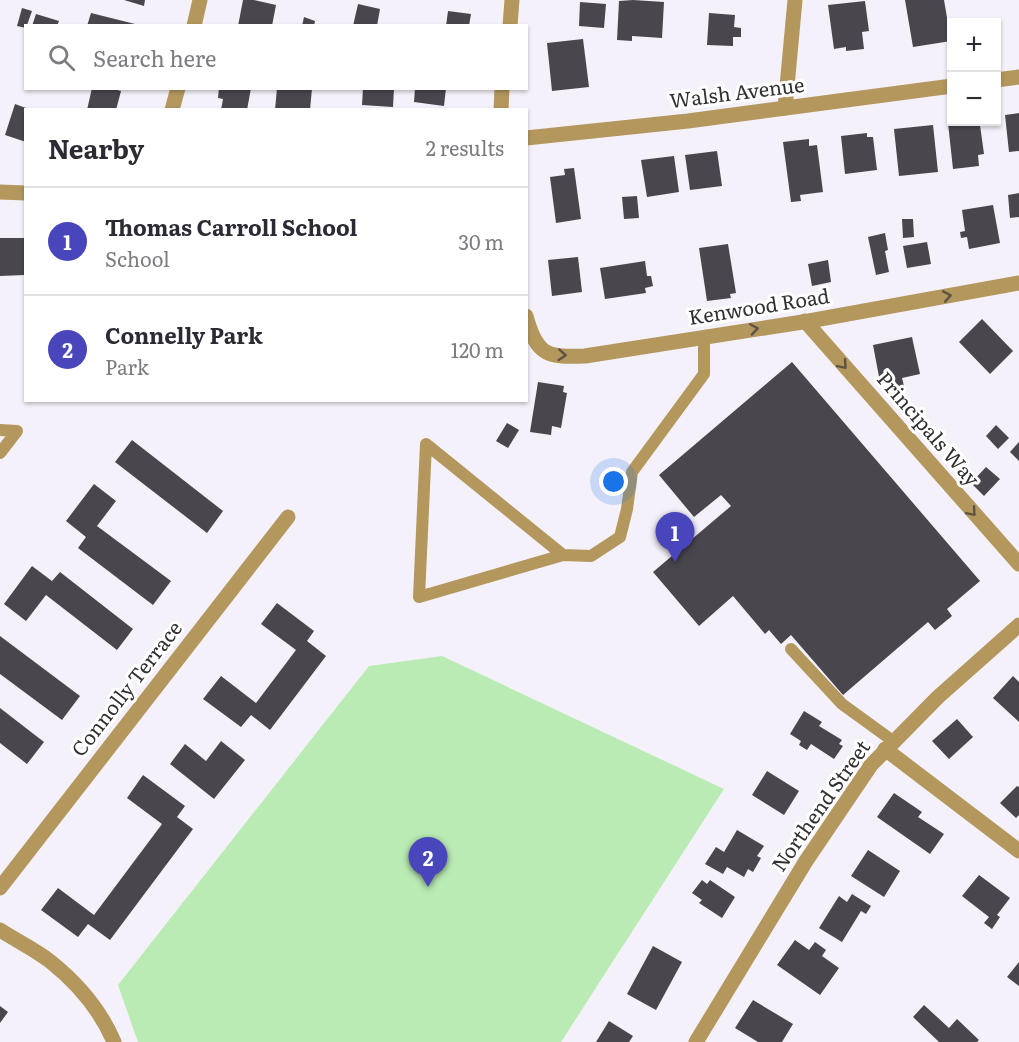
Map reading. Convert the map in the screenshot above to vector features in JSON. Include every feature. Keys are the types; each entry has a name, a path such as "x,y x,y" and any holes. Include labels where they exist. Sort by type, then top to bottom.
{"street":[{"path":"194,24 200,0"},
{"path":"510,24 512,0"},
{"path":"785,108 795,0"},
{"path":"1001,79 1019,77"},
{"name":"Walsh Avenue","path":"528,138 947,87"},
{"path":"173,108 177,90"},
{"path":"501,108 502,90"},
{"path":"0,192 24,193"},
{"name":"Kenwood Road","path":"528,321 543,351 556,356 585,356 805,321 1019,283"},
{"name":"Principals Way","path":"805,321 1019,564"},
{"name":"Connolly Terrace","path":"0,888 288,517"},
{"name":"Northend Street","path":"696,1042 825,831 871,765 938,697 1019,625"},
{"path":"889,745 1019,851"},
{"path":"0,930 50,961 72,982 94,1007 114,1042"}],"lane":[{"path":"563,555 426,444 419,597 563,555 591,556 620,537 627,509 632,472 704,374 704,337"},
{"path":"0,430 17,430 0,453"},
{"path":"791,649 842,704 889,745"}],"green space":[{"path":"442,656 724,789 561,1042 138,1042 118,985 369,666"}],"building":[{"path":"124,0 145,0 144,6"},
{"path":"243,0 276,5 272,24 238,24"},
{"path":"905,0 944,0 947,42 913,47"},
{"path":"619,1 664,2 662,38 632,36 632,41 617,40"},
{"path":"865,1 869,31 862,32 864,49 846,51 846,47 834,49 828,5"},
{"path":"580,2 606,4 604,28 579,26"},
{"path":"358,4 380,9 377,24 353,24"},
{"path":"22,8 32,11 24,28 17,26"},
{"path":"448,11 471,14 469,24 446,24"},
{"path":"91,13 135,24 88,24"},
{"path":"709,13 735,15 734,27 741,28 741,37 733,37 733,46 707,45"},
{"path":"36,14 59,21 58,24 33,24"},
{"path":"304,17 315,21 314,24 302,24"},
{"path":"583,39 589,87 552,91 547,43"},
{"path":"92,90 121,91 117,108 87,108"},
{"path":"219,90 251,90 247,108 221,108 223,99 218,98"},
{"path":"277,90 312,90 310,108 275,108"},
{"path":"363,90 394,90 393,107 362,105"},
{"path":"415,90 446,90 444,106 414,102"},
{"path":"15,104 26,108 24,108 24,141 5,135"},
{"path":"1019,113 1019,151 1009,152 1005,115"},
{"path":"933,125 938,172 899,176 894,129"},
{"path":"948,126 980,126 984,154 978,155 979,166 953,169"},
{"path":"867,133 867,137 873,137 877,170 845,174 841,136"},
{"path":"809,139 809,146 817,145 823,192 800,195 801,201 791,202 783,142"},
{"path":"717,151 722,186 690,190 685,155"},
{"path":"674,156 679,192 647,197 641,160"},
{"path":"574,168 581,219 556,223 550,177 565,175 564,169"},
{"path":"1019,193 1019,217 1010,218 1008,195"},
{"path":"637,196 639,218 624,219 622,197"},
{"path":"993,205 1000,243 969,249 967,237 961,238 960,232 965,231 962,210"},
{"path":"902,219 913,219 914,237 903,238"},
{"path":"885,233 888,250 885,251 889,272 876,275 868,237"},
{"path":"0,238 24,238 24,275 0,276"},
{"path":"927,242 931,264 907,268 903,246"},
{"path":"728,244 736,293 730,294 731,298 707,301 699,248"},
{"path":"578,257 582,292 552,296 548,260"},
{"path":"828,260 831,282 812,286 808,264"},
{"path":"645,261 647,276 651,276 653,286 645,288 646,293 605,299 600,268"},
{"path":"982,319 1013,351 990,374 959,342"},
{"path":"912,337 920,374 902,378 904,386 891,389 889,380 880,382 873,345"},
{"path":"792,362 980,581 947,609 952,616 935,630 928,622 843,695 791,635 781,644 769,630 765,634 733,596 699,626 653,572 731,506 721,495 694,517 659,475"},
{"path":"538,382 564,386 563,392 567,393 561,428 552,426 551,435 530,432"},
{"path":"507,423 519,430 508,448 496,441"},
{"path":"996,425 1009,438 998,449 986,436"},
{"path":"132,440 223,511 207,533 115,462"},
{"path":"1019,442 1019,461 1010,452"},
{"path":"986,467 1000,479 984,496 971,483"},
{"path":"94,484 116,501 97,526 171,581 153,605 78,548 86,537 66,521"},
{"path":"32,566 52,581 60,572 133,629 117,650 46,595 26,621 4,604"},
{"path":"277,603 314,631 307,641 326,656 270,730 251,715 241,727 203,699 221,676 256,703 296,650 261,624"},
{"path":"0,636 80,696 62,720 0,674"},
{"path":"1013,676 1019,682 1019,722 993,698"},
{"path":"0,708 44,742 27,764 0,743"},
{"path":"804,711 822,722 819,726 842,740 839,744 843,746 834,759 811,744 807,750 799,745 801,741 790,734"},
{"path":"957,719 973,737 949,759 932,741"},
{"path":"221,741 245,760 214,799 170,764 185,744 206,761"},
{"path":"767,771 799,791 784,815 752,795"},
{"path":"143,775 185,806 177,817 193,829 110,940 88,924 78,937 41,910 58,888 94,915 162,824 127,798"},
{"path":"1017,786 1019,787 1019,815 1016,818 1000,803"},
{"path":"894,793 922,812 918,817 944,834 930,854 877,817"},
{"path":"737,830 764,846 757,856 761,858 753,872 748,869 744,877 727,867 723,874 705,864 716,847 724,852"},
{"path":"868,850 900,871 884,897 851,876"},
{"path":"979,875 1010,898 997,915 1000,917 992,929 984,923 989,917 962,896"},
{"path":"702,880 707,884 710,880 735,897 722,918 699,903 702,900 692,893"},
{"path":"852,894 871,906 866,914 861,911 842,942 819,928 839,896 847,902"},
{"path":"795,940 809,950 815,942 826,950 822,956 839,968 820,995 777,965"},
{"path":"653,946 682,962 656,1010 627,994"},
{"path":"1019,962 1019,986 1007,977"},
{"path":"753,1000 793,1024 782,1042 758,1042 735,1028"},
{"path":"924,1005 949,1028 957,1019 979,1040 977,1042 939,1042 913,1017"},
{"path":"0,1006 8,1012 0,1023"},
{"path":"609,1021 633,1036 629,1042 596,1042"}],"place":[{"name":"Thomas Carroll School","path":"675,562"},
{"name":"Connelly Park","path":"428,887"}]}
